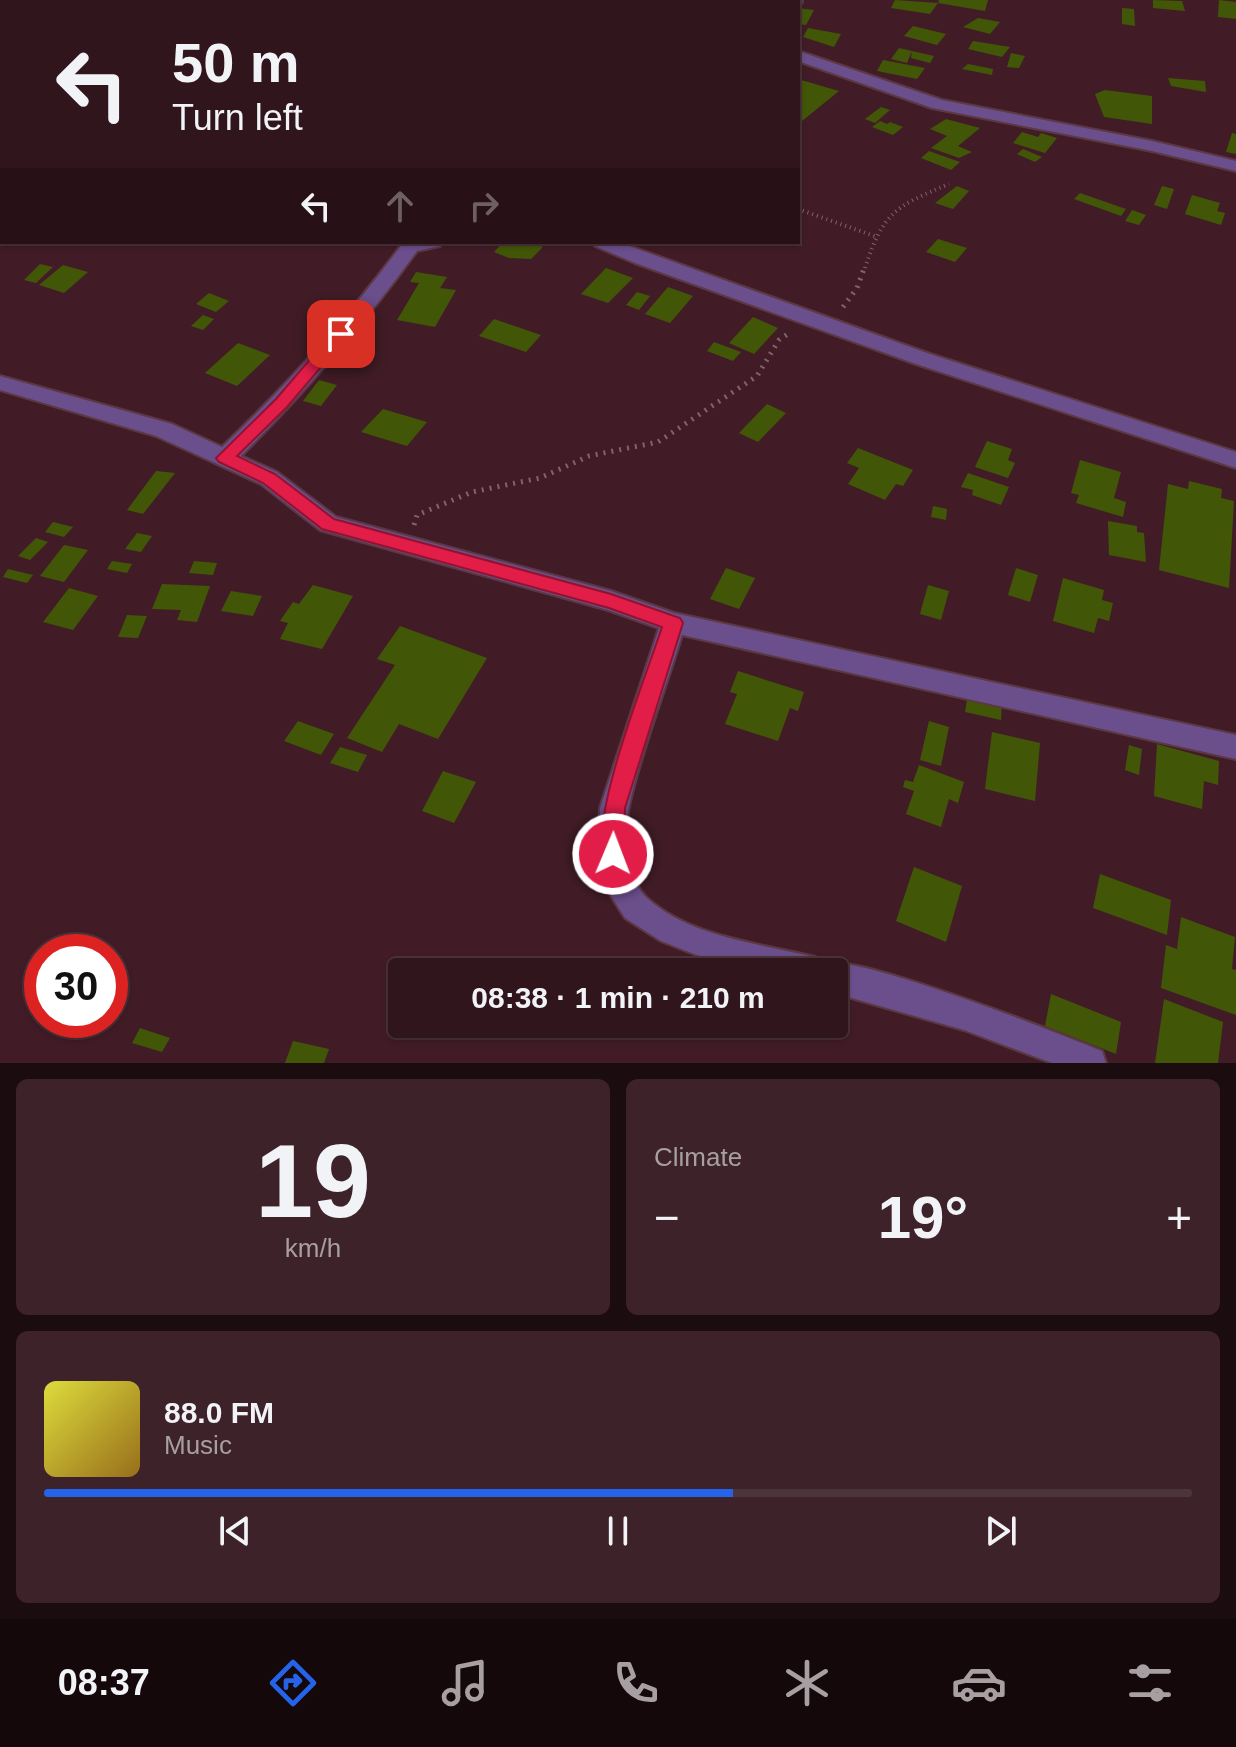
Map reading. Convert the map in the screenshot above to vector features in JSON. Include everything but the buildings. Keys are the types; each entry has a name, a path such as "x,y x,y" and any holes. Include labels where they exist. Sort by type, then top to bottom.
{"street":[{"path":"800,57 938,104 1152,146 1236,166"},
{"path":"225,458 281,403 380,288 410,247 424,244"},
{"path":"607,244 923,359 1236,460"},
{"path":"0,383 164,430 269,478 328,524 611,601 673,623 1236,747"},
{"path":"673,623 614,808 613,854 622,886 636,908 672,931 717,948 758,958"},
{"path":"848,981 931,1003 1040,1040 1090,1063"}],"path":[{"path":"408,545 417,515 458,497 540,478 589,456 658,442 757,376 779,340 819,321 851,299 885,222 906,203 949,184"},
{"path":"800,210 877,237"}],"route":[{"path":"341,334 281,403 225,458 269,478 328,524 611,601 673,623 614,808 613,854"}]}
